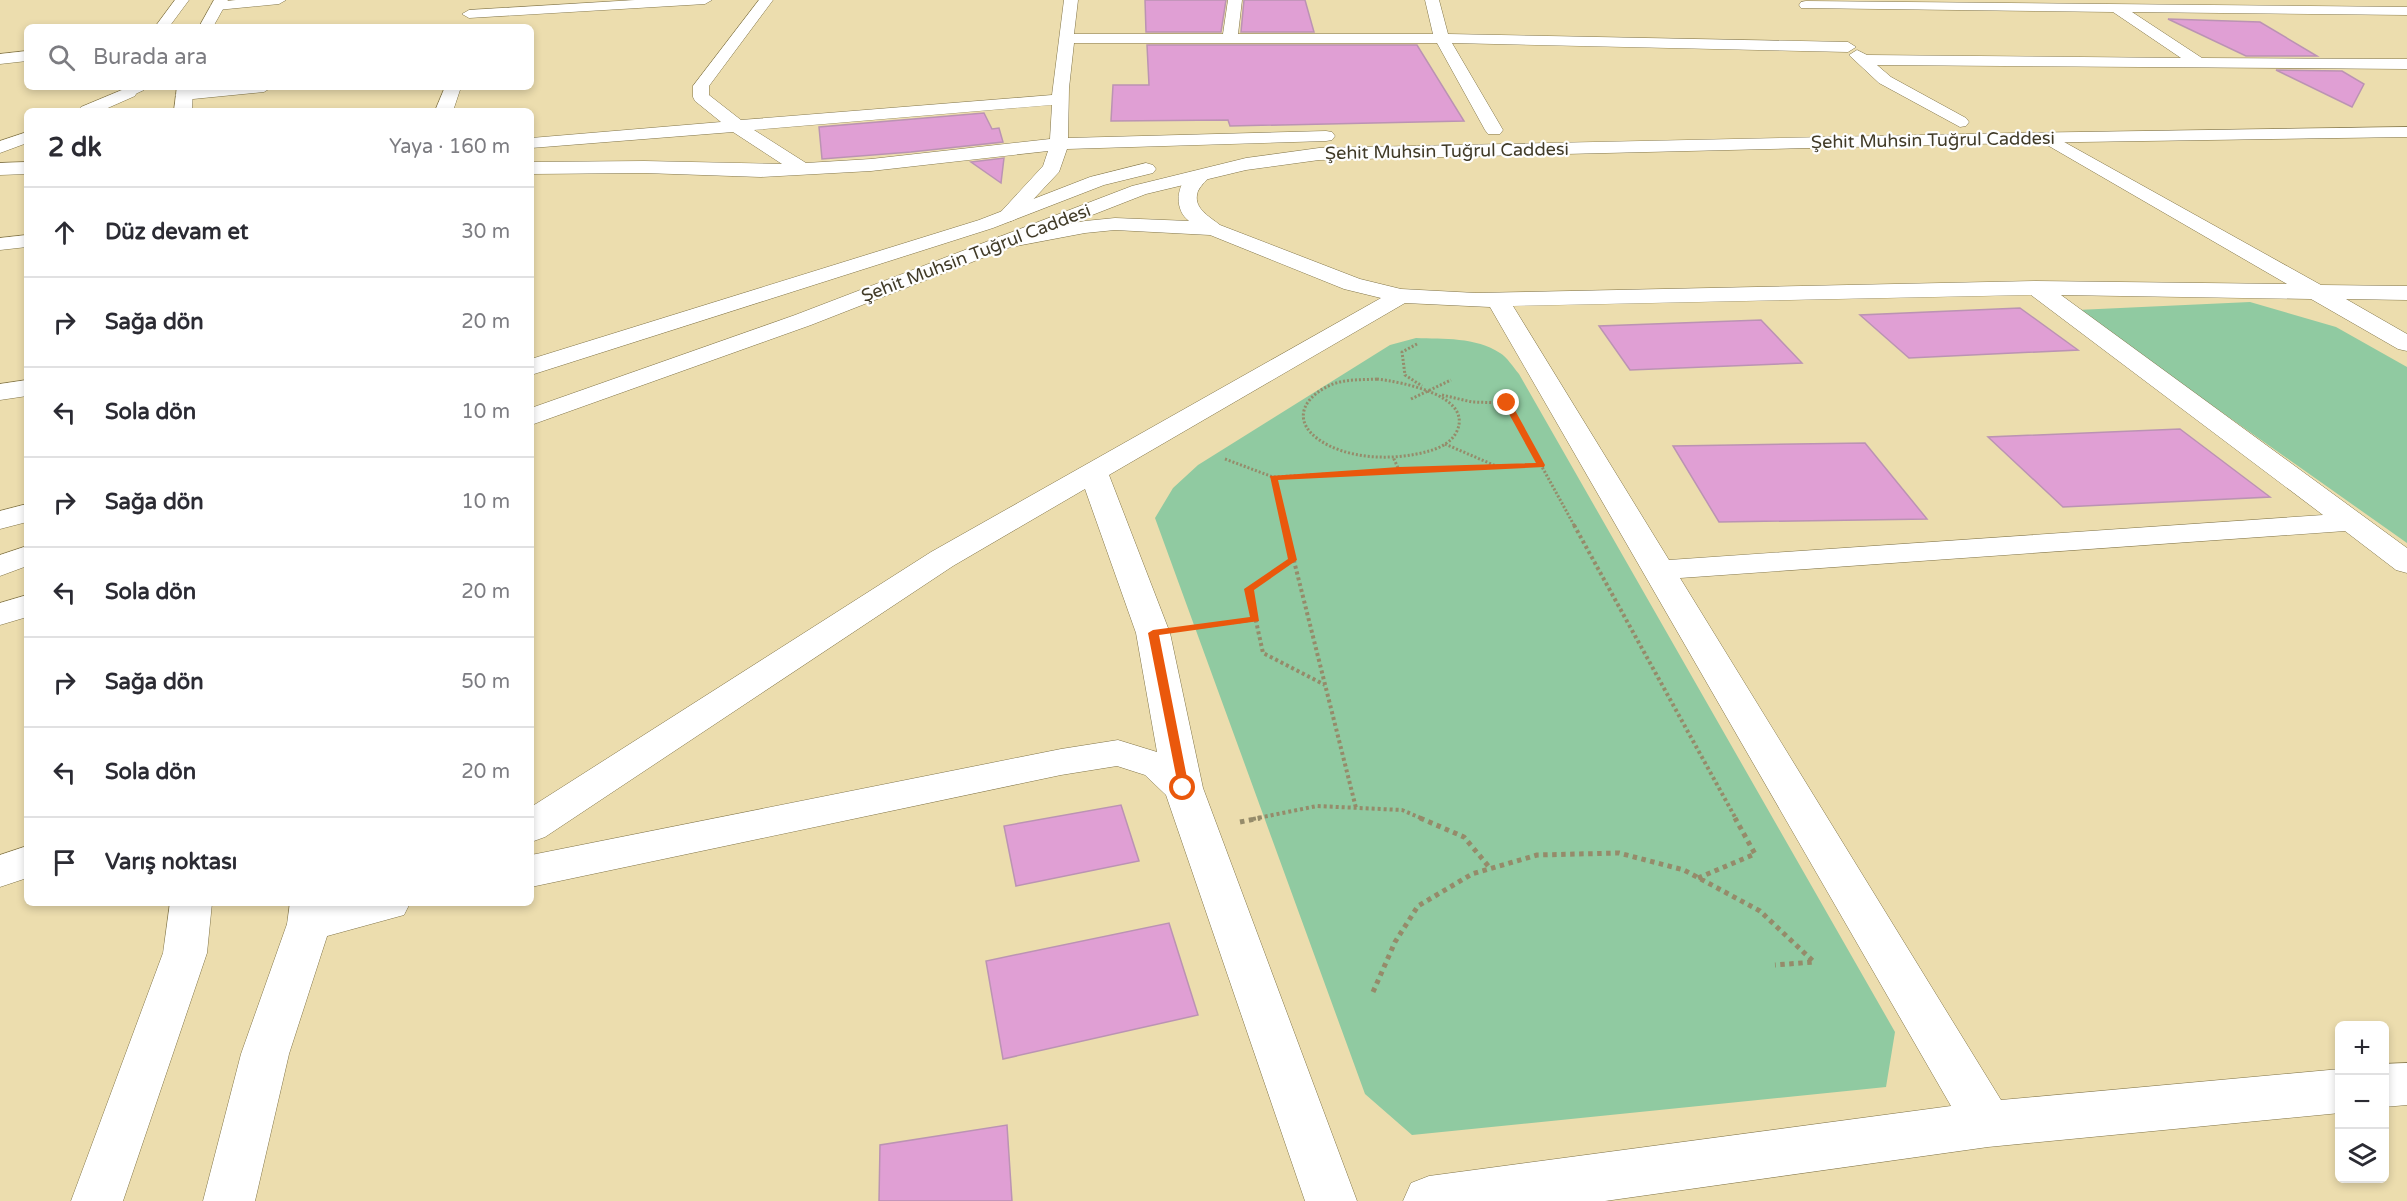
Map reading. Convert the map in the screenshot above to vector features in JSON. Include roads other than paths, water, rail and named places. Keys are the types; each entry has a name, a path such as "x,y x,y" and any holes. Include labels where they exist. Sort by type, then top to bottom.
{"street":[{"path":"164,24 182,0"},
{"path":"208,24 219,3 279,0"},
{"path":"469,14 705,0"},
{"path":"766,0 701,86 701,97 735,125 801,168"},
{"path":"1007,216 1052,168 1059,144 1071,0"},
{"path":"1230,38 1234,0"},
{"path":"1432,0 1442,38 1494,130"},
{"path":"2102,0 2201,64"},
{"path":"1803,3 2407,11"},
{"path":"1803,3 1822,18"},
{"path":"1836,32 1848,47 1885,80 1960,122"},
{"path":"1067,39 1442,38 1848,47"},
{"path":"0,60 24,56"},
{"path":"1863,60 2407,64"},
{"path":"93,108 131,90"},
{"path":"184,98 242,90"},
{"path":"445,108 452,90"},
{"path":"534,143 1061,99"},
{"name":"Şehit Muhsin Tuğrul Caddesi","path":"2001,121 2034,120"},
{"name":"Şehit Muhsin Tuğrul Caddesi","path":"1924,122 1981,121"},
{"name":"Şehit Muhsin Tuğrul Caddesi","path":"1471,131 1515,129"},
{"name":"Şehit Muhsin Tuğrul Caddesi","path":"534,416 803,320 1139,190 1246,164 1319,154 2407,132"},
{"name":"Şehit Muhsin Tuğrul Caddesi","path":"534,366 1007,216 1097,181 1239,147 1348,135"},
{"path":"534,168 644,167 761,171 871,165 1059,144 1326,136"},
{"path":"0,147 24,138"},
{"path":"2048,138 2407,344"},
{"path":"0,169 24,168"},
{"path":"1201,175 1189,188 1186,200 1192,214 1213,230 1352,284 1401,296 1497,299 2036,288 2407,293"},
{"path":"1006,242 1085,227 1115,224 1213,230"},
{"path":"0,244 24,241"},
{"path":"2036,288 2407,563"},
{"path":"534,826 942,559 1401,296"},
{"path":"1497,299 1988,1124"},
{"path":"0,392 24,388"},
{"path":"1094,472 1153,633 1183,788 1331,1201"},
{"path":"0,520 24,514"},
{"path":"1658,570 2349,522"},
{"path":"0,566 24,556"},
{"path":"0,615 24,606"},
{"path":"534,870 1060,762 1118,753 1160,766 1183,788"},
{"path":"0,872 24,863"},
{"path":"97,1201 185,953 191,906"},
{"path":"229,1201 265,1054 310,914 367,906"},
{"path":"2389,1086 2407,1084"},
{"path":"1429,1201 1988,1124 2335,1091"}]}
